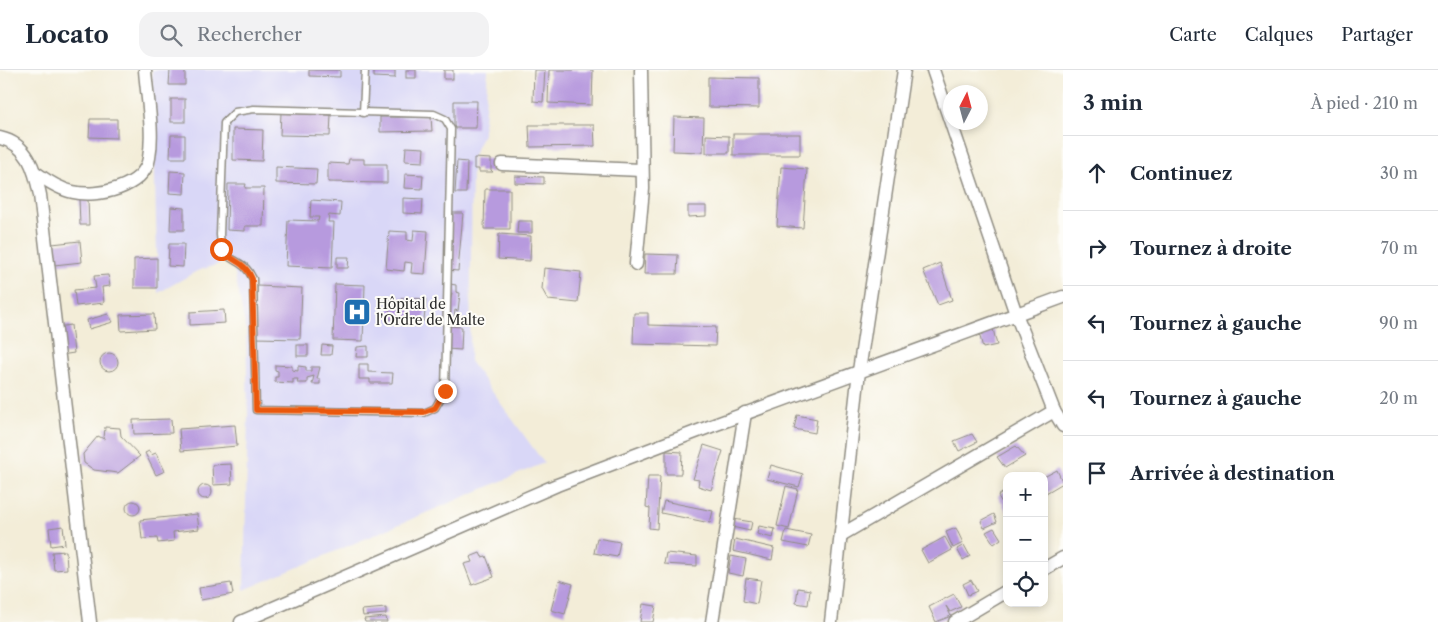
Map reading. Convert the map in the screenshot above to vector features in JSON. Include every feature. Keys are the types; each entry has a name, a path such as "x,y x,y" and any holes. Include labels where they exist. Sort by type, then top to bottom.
{"street":[{"path":"36,173 55,186 73,192 90,194 112,191 131,182 144,171 149,159 150,144 145,70"},
{"path":"636,264 642,209 641,70"},
{"path":"831,622 859,371 904,70"},
{"path":"932,70 1016,314 1054,411 1063,426"},
{"path":"0,138 18,144 36,173 90,622"},
{"path":"502,164 641,170"},
{"path":"241,622 557,485 745,413 1063,297"},
{"path":"841,535 1054,411"},
{"path":"712,622 745,413"},
{"path":"1048,567 1063,558"},
{"path":"955,622 1003,593"}],"lane":[{"path":"363,113 365,70"},
{"path":"254,109 363,113 434,114 446,120 451,129 445,391 442,400 435,408 424,412 256,410 252,279 248,268 240,262 228,258 221,249 224,123 234,112 254,109"}],"shaded area":[{"name":"Hôpital de l'Ordre de Malte","path":"152,70 488,70 483,134 472,158 470,361 544,463 244,590 248,415 246,330 232,260 197,271 158,293"}],"building":[{"path":"170,70 185,70 185,85 169,85"},
{"path":"309,70 340,70 340,77 309,76"},
{"path":"374,70 395,70 395,78 374,77"},
{"path":"406,70 416,70 416,78 406,78"},
{"path":"444,70 453,70 453,79 444,79"},
{"path":"534,70 545,70 543,102 533,101"},
{"path":"549,70 593,70 592,105 548,103"},
{"path":"708,77 759,78 759,108 708,107"},
{"path":"171,99 185,99 185,122 171,122"},
{"path":"454,101 477,101 476,128 454,128"},
{"path":"281,113 331,115 330,136 280,135"},
{"path":"380,117 431,117 432,131 380,132"},
{"path":"674,117 704,118 703,152 673,151"},
{"path":"90,119 117,119 117,138 89,137"},
{"path":"529,125 594,125 595,146 530,147"},
{"path":"233,129 263,130 262,161 233,160"},
{"path":"733,134 800,134 800,155 733,155"},
{"path":"171,135 185,135 185,158 170,158"},
{"path":"706,135 729,136 729,153 706,153"},
{"path":"406,147 424,148 423,162 405,161"},
{"path":"474,158 491,159 491,170 493,172 479,172 479,169 474,169"},
{"path":"349,159 364,159 364,164 387,164 387,183 328,182 328,163 348,164"},
{"path":"457,161 467,162 466,193 455,193"},
{"path":"276,167 317,169 316,184 276,183"},
{"path":"781,167 807,169 803,228 777,226"},
{"path":"170,171 185,172 184,194 169,193"},
{"path":"405,174 423,175 422,189 404,188"},
{"path":"515,176 544,177 544,184 515,183"},
{"path":"228,184 246,184 245,188 264,188 263,226 245,226 245,231 227,230"},
{"path":"485,189 510,189 510,229 484,229"},
{"path":"403,198 423,199 422,214 403,213"},
{"path":"79,199 88,199 89,225 80,225"},
{"path":"311,200 341,202 340,216 329,215 328,222 334,222 332,268 286,266 288,220 318,221 319,217 310,217"},
{"path":"688,206 706,206 706,216 688,217"},
{"path":"171,207 184,208 184,230 170,230"},
{"path":"451,213 463,213 458,271 447,270"},
{"path":"518,221 532,221 532,233 517,233"},
{"path":"414,230 428,231 425,274 411,273 412,263 405,262 404,271 386,269 389,231 407,232 407,240 413,241"},
{"path":"499,234 531,236 530,261 498,259"},
{"path":"80,241 82,262 54,265 52,244"},
{"path":"169,244 184,244 183,267 168,266"},
{"path":"645,254 678,255 677,274 644,274"},
{"path":"337,257 349,257 348,268 337,268"},
{"path":"157,258 157,288 134,288 134,259"},
{"path":"940,263 952,300 938,305 923,270"},
{"path":"544,268 581,272 578,303 548,300 542,289"},
{"path":"108,275 110,286 102,287 104,303 76,306 74,290 96,288 94,276"},
{"path":"335,284 365,285 363,341 333,340"},
{"path":"450,284 456,285 456,292 460,293 458,311 455,310 454,318 447,317 452,293 449,293"},
{"path":"257,286 302,288 300,339 256,338"},
{"path":"390,297 426,299 424,321 389,319"},
{"path":"224,310 225,323 190,325 190,312"},
{"path":"634,313 648,313 648,325 716,327 715,346 633,344"},
{"path":"108,314 113,322 89,329 87,320"},
{"path":"154,314 155,329 121,331 120,315"},
{"path":"71,325 74,353 61,355 57,327"},
{"path":"448,326 462,327 461,350 447,349"},
{"path":"993,329 997,345 983,348 979,333"},
{"path":"297,345 308,345 308,356 297,356"},
{"path":"322,345 332,346 331,355 321,355"},
{"path":"368,346 368,357 356,357 357,347"},
{"path":"109,353 115,356 118,362 115,368 109,371 103,368 100,362 103,356"},
{"path":"359,364 368,364 368,372 393,373 392,383 370,383 370,379 359,379"},
{"path":"275,365 292,366 292,370 298,371 298,366 306,367 306,371 311,371 311,367 320,367 317,379 320,379 320,384 312,384 314,376 307,378 307,383 297,383 298,379 293,379 293,383 275,382 275,377 278,377 278,371 275,370"},
{"path":"797,415 817,419 815,433 794,429"},
{"path":"171,419 172,433 134,434 133,420"},
{"path":"235,425 237,446 181,451 179,429"},
{"path":"105,427 120,428 121,436 140,456 118,473 94,470 84,463 83,454 98,436 104,439"},
{"path":"972,434 977,442 959,451 954,441"},
{"path":"704,445 723,451 711,490 698,486 699,480 693,479"},
{"path":"1016,446 1025,456 1005,468 997,457"},
{"path":"149,451 151,455 156,453 165,471 156,475 145,453"},
{"path":"666,451 682,452 681,474 666,474"},
{"path":"231,464 232,484 213,485 212,465"},
{"path":"771,465 803,474 799,487 767,479"},
{"path":"1057,470 1063,483 1048,492 1048,475"},
{"path":"648,476 660,476 657,529 649,528 650,508 646,507"},
{"path":"205,485 210,487 212,492 210,497 205,499 200,497 198,492 200,487"},
{"path":"786,486 798,489 789,529 777,526"},
{"path":"1003,492 1003,505 998,496"},
{"path":"133,501 138,503 140,508 138,513 133,515 128,513 126,508 128,503"},
{"path":"664,501 713,511 710,523 661,513"},
{"path":"197,514 199,529 173,532 174,541 158,543 157,538 142,539 140,520"},
{"path":"994,514 997,522 984,528 981,521"},
{"path":"733,519 752,522 750,531 732,527"},
{"path":"63,526 65,544 51,546 49,528"},
{"path":"759,526 775,529 773,538 757,534"},
{"path":"956,528 963,543 953,548 946,532"},
{"path":"994,528 1001,539 994,544 986,532"},
{"path":"786,530 811,535 808,547 783,542"},
{"path":"945,537 952,550 928,563 921,550"},
{"path":"597,538 620,542 617,557 594,553"},
{"path":"735,539 774,548 772,560 733,551"},
{"path":"964,545 970,556 963,560 957,549"},
{"path":"66,551 67,569 54,570 52,552"},
{"path":"480,553 482,557 486,556 494,577 472,585 464,564 472,562 470,557"},
{"path":"666,553 697,556 697,566 664,564"},
{"path":"731,556 746,559 743,576 728,573"},
{"path":"746,578 761,580 757,604 743,601"},
{"path":"559,580 573,584 565,614 551,610"},
{"path":"971,580 977,591 968,595 963,584"},
{"path":"231,583 233,594 201,600 199,588"},
{"path":"798,588 810,590 808,605 796,603"},
{"path":"954,594 961,607 950,612 946,606 951,616 936,622 929,607"},
{"path":"643,604 656,606 653,622 640,622"},
{"path":"386,608 386,614 363,616 362,610"},
{"path":"386,617 387,622 365,622 364,619"}],"place":[{"name":"Hôpital de l'Ordre de Malte","path":"357,312"}],"route":[{"path":"221,249 228,258 240,262 248,268 252,279 256,410 424,412 435,408 442,400 445,391"}]}
